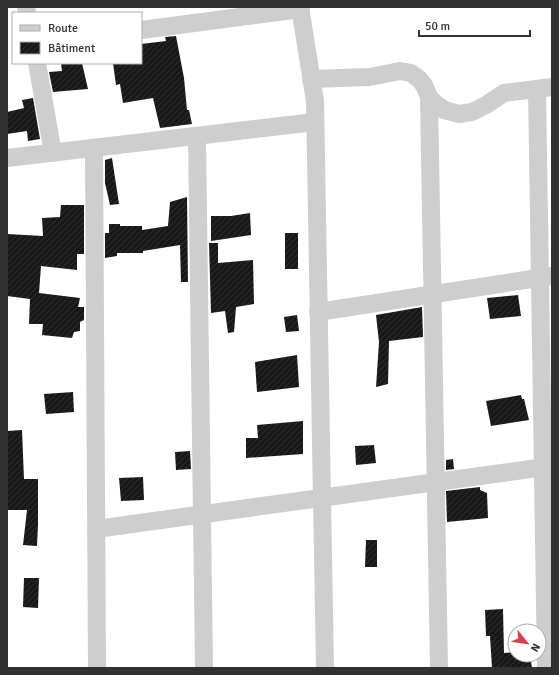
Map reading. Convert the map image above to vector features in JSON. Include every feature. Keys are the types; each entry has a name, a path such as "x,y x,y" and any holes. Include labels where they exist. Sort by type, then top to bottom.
{"street":[{"path":"142,30 301,8 314,101 315,122 325,668"},
{"path":"37,64 53,153"},
{"path":"311,79 370,77 400,71 410,73 419,79 424,85 429,97 439,668"},
{"path":"429,97 444,110 459,114 472,112 486,106 504,93 544,88 547,466 546,668"},
{"path":"7,158 315,122"},
{"path":"197,136 204,668"},
{"path":"94,148 97,668"},
{"path":"318,312 546,277"},
{"path":"96,529 547,466"}],"building":[{"path":"176,36 184,78 187,110 189,110 192,124 160,128 153,98 123,103 120,84 116,85 113,64 142,64 142,44 166,41 165,37"},
{"path":"61,64 82,64 88,89 53,92 49,72 62,71"},
{"path":"33,98 40,139 28,141 27,131 7,134 7,112 24,108 22,100"},
{"path":"112,158 119,204 110,205 105,183 105,160"},
{"path":"187,197 188,282 181,282 180,245 143,251 143,253 117,253 117,256 105,258 105,233 109,233 109,224 120,224 120,226 142,226 142,230 168,226 170,202"},
{"path":"61,205 84,205 84,254 77,254 77,270 41,266 39,293 80,298 78,307 84,307 84,320 80,322 80,331 74,332 72,338 42,335 43,324 29,324 30,299 7,296 7,234 43,236 42,218 60,217"},
{"path":"250,213 251,235 211,241 211,216 231,216"},
{"path":"285,233 298,233 298,269 285,269"},
{"path":"209,243 218,243 218,263 253,260 254,304 236,307 234,332 228,333 225,311 211,313"},
{"path":"518,295 521,316 490,319 487,298"},
{"path":"422,307 423,337 389,341 388,384 376,387 379,342 376,315"},
{"path":"297,315 299,331 286,332 284,317"},
{"path":"297,355 299,387 257,392 255,362"},
{"path":"73,392 74,412 46,414 44,394"},
{"path":"521,395 522,399 524,399 529,420 491,426 486,401"},
{"path":"303,421 303,454 246,458 246,438 258,438 257,425"},
{"path":"22,430 24,479 38,479 37,546 23,545 27,510 7,510 7,431"},
{"path":"374,445 376,463 356,465 355,446"},
{"path":"190,451 191,469 176,470 175,452"},
{"path":"453,459 454,469 446,470 446,460"},
{"path":"143,477 144,500 121,501 119,478"},
{"path":"480,487 480,490 487,493 488,518 447,522 446,491"},
{"path":"366,540 377,540 377,567 365,567"},
{"path":"24,578 39,578 38,608 23,607"},
{"path":"503,609 504,653 507,653 507,663 531,663 532,668 492,668 490,636 486,636 485,610"}]}
